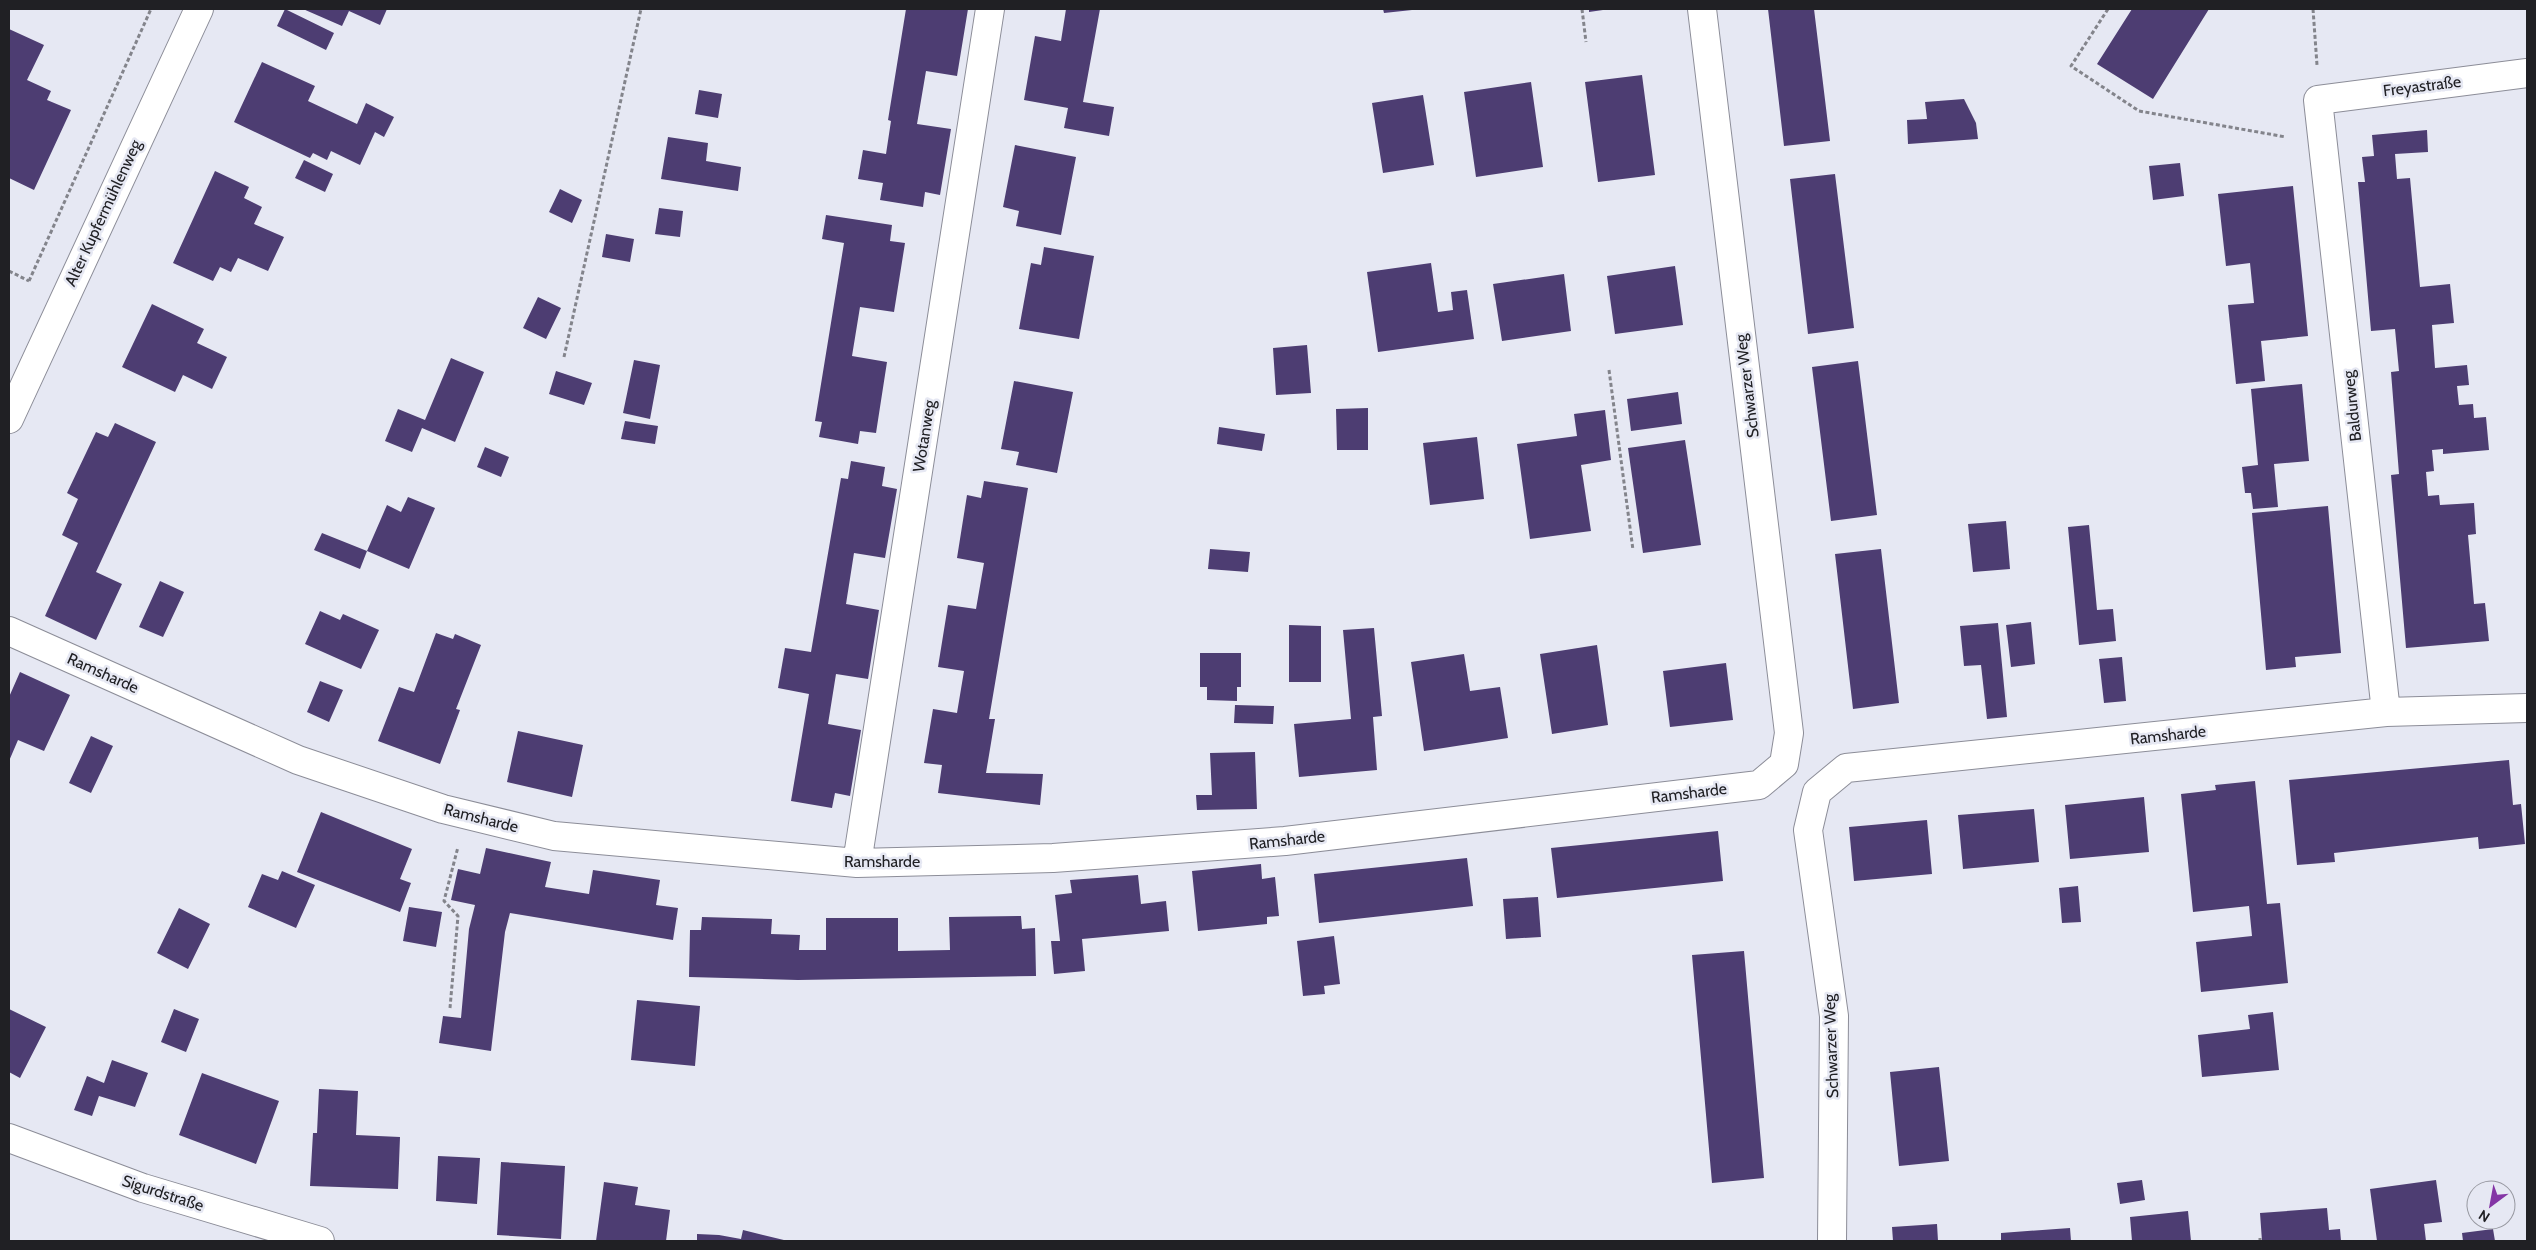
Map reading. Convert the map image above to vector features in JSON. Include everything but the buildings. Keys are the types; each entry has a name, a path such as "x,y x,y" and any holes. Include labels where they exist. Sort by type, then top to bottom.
{"street":[{"name":"Alter Kupfermühlenweg","path":"9,419 199,9"},
{"name":"Wotanweg","path":"857,863 990,9"},
{"name":"Schwarzer Weg","path":"1702,9 1789,733 1784,764"},
{"name":"Freyastraße","path":"2318,100 2527,73"},
{"name":"Baldurweg","path":"2318,100 2386,712"},
{"name":"Ramsharde","path":"9,631 298,760 467,815 554,836 857,863 1053,858 1285,841 1759,785 1784,764"},
{"name":"Ramsharde","path":"1817,792 1846,768 2386,712 2527,708"},
{"name":"Schwarzer Weg","path":"1817,792 1808,830 1834,1016 1832,1241"},
{"name":"Sigurdstraße","path":"9,1138 143,1188 320,1241"}],"path":[{"path":"9,271 29,281 151,9"},
{"path":"564,357 641,9"},
{"path":"1582,9 1586,42"},
{"path":"2108,9 2071,66 2139,111 2286,137 2322,134"},
{"path":"2313,9 2317,34 2318,100"},
{"path":"1608,370 1633,550"},
{"path":"450,1008 458,916 444,902 467,815"}]}
